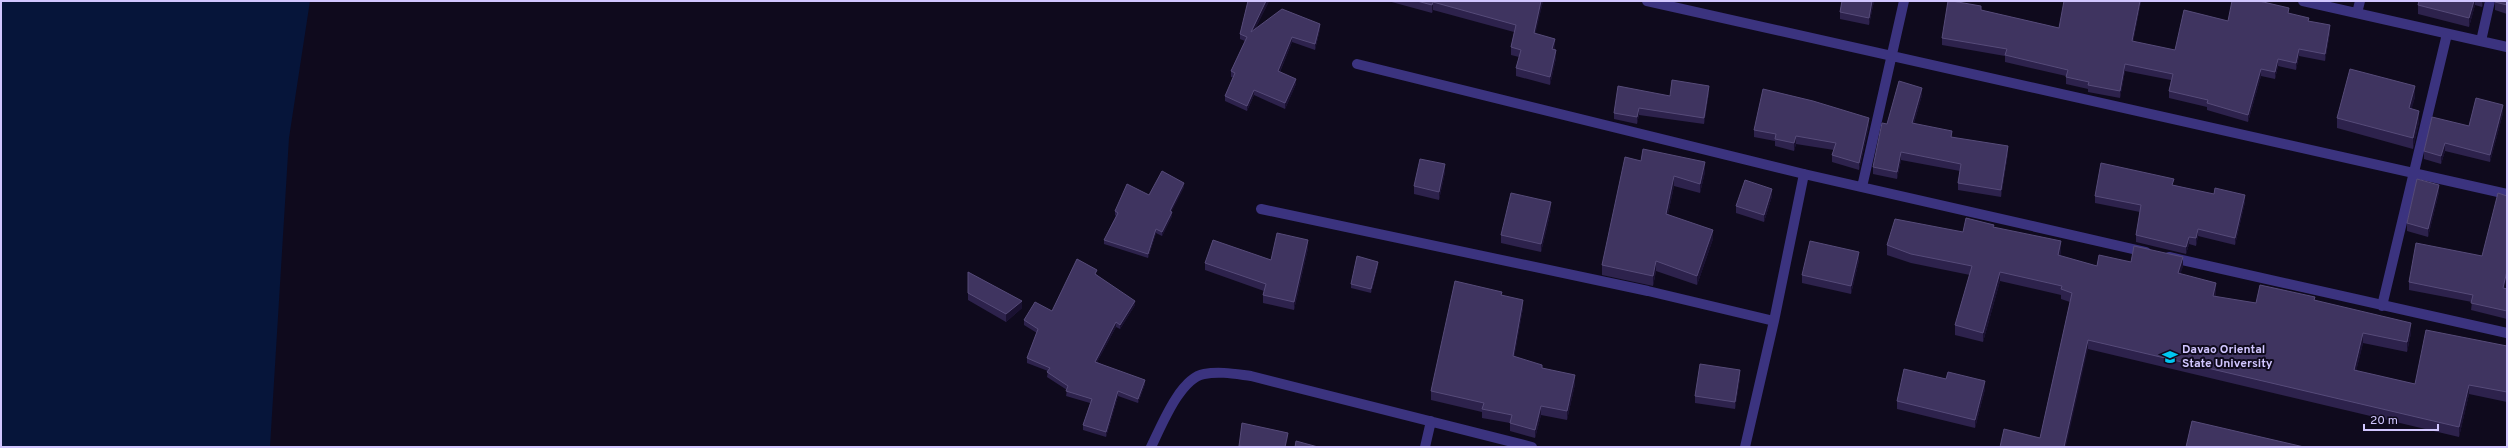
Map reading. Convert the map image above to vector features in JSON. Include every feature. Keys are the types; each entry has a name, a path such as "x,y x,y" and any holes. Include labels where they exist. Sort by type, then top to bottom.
{"street":[{"path":"1647,1 1891,57 2507,194"},
{"path":"1862,187 1904,1"},
{"path":"2302,1 2507,47"},
{"path":"2357,13 2360,1"},
{"path":"2481,41 2490,1"},
{"path":"2382,306 2447,34"},
{"path":"1356,64 1804,174 2382,306 2507,333"},
{"path":"1744,447 1774,321 1804,174"},
{"path":"1261,209 1648,291 1774,321"},
{"path":"1151,447 1186,385 1203,374 1225,373 1251,376 1532,447"},
{"path":"1425,447 1431,421"}],"water":[{"path":"1,1 310,1 289,138 270,447 1,447"}],"building":[{"path":"1248,1 1266,1 1251,32 1282,9 1320,24 1315,44 1292,37 1278,71 1296,79 1285,103 1254,90 1247,106 1225,96 1235,73 1231,71 1247,37 1240,34"},
{"path":"1417,1 1541,1 1534,33 1555,39 1552,49 1556,50 1550,77 1516,68 1521,50 1511,47 1516,25 1433,2 1432,5"},
{"path":"1842,1 1872,1 1869,18 1840,12"},
{"path":"1948,1 1981,6 1981,10 2059,28 2064,1 2140,1 2132,41 2175,50 2184,10 2228,21 2232,1 2259,1 2289,8 2288,13 2309,18 2308,21 2330,25 2325,54 2299,49 2296,63 2278,59 2275,72 2261,69 2248,115 2207,103 2208,100 2169,91 2173,74 2125,64 2120,91 2088,85 2089,82 2066,77 2068,70 2005,55 2007,49 1942,38"},
{"path":"2419,1 2474,1 2469,18 2418,5"},
{"path":"2507,1 2507,5 2495,2"},
{"path":"2350,69 2415,86 2409,108 2419,111 2413,138 2337,118"},
{"path":"1672,80 1709,86 1704,118 1639,108 1637,117 1614,113 1618,86 1670,96"},
{"path":"1899,81 1922,88 1912,123 1952,131 1951,137 2008,146 2001,190 1958,183 1961,164 1901,152 1897,172 1873,167 1882,123 1887,124"},
{"path":"1763,89 1813,101 1869,118 1859,163 1832,155 1836,143 1796,136 1794,143 1775,139 1776,134 1754,130"},
{"path":"2476,98 2503,105 2490,155 2445,143 2441,156 2424,151 2432,117 2469,126"},
{"path":"1643,149 1705,162 1700,184 1674,176 1666,214 1713,230 1697,276 1656,261 1653,276 1602,265 1625,157 1641,161"},
{"path":"1420,159 1445,164 1439,192 1414,186"},
{"path":"2101,163 2174,179 2172,185 2214,194 2215,188 2245,195 2235,238 2198,229 2196,238 2189,237 2186,247 2136,235 2141,205 2095,196"},
{"path":"1162,171 1184,183 1170,211 1172,212 1162,232 1156,229 1148,254 1104,240 1118,213 1115,211 1127,184 1149,195"},
{"path":"2417,179 2439,185 2428,229 2407,223"},
{"path":"1745,180 1772,189 1764,215 1736,206"},
{"path":"1511,193 1551,202 1541,244 1501,235"},
{"path":"2498,193 2507,196 2507,271 2503,288 2507,289 2507,311 2471,303 2473,295 2409,282 2416,243 2482,256"},
{"path":"1966,218 1994,225 1993,227 2061,241 2058,255 2097,266 2099,255 2131,262 2134,246 2183,257 2178,273 2216,283 2213,296 2256,303 2260,285 2315,297 2314,300 2411,323 2407,342 2363,333 2354,370 2415,384 2426,330 2507,346 2507,392 2469,385 2459,427 2088,340 2064,447 2000,447 2004,429 2040,438 2072,293 2061,289 2062,286 2000,272 1983,333 1955,325 1972,266 1911,254 1887,245 1895,219 1963,232"},
{"path":"1277,233 1308,240 1294,302 1263,295 1266,284 1205,263 1213,240 1271,260"},
{"path":"1810,241 1859,252 1851,286 1802,275"},
{"path":"1357,256 1378,262 1371,289 1351,284"},
{"path":"1077,259 1097,270 1095,274 1135,301 1120,325 1116,322 1095,362 1145,380 1138,399 1118,391 1106,432 1083,425 1092,399 1066,391 1068,386 1047,372 1050,368 1027,358 1038,329 1024,320 1035,302 1052,311"},
{"path":"968,272 1022,301 1006,314 968,293"},
{"path":"1455,281 1502,292 1501,295 1523,300 1513,356 1542,365 1542,368 1575,375 1567,411 1541,406 1535,430 1510,423 1512,415 1482,409 1484,403 1431,391"},
{"path":"1700,364 1740,370 1735,402 1695,396"},
{"path":"1904,369 1946,379 1948,372 1985,381 1975,420 1897,401"},
{"path":"2192,421 2304,447 2186,447"},
{"path":"1242,423 1288,433 1285,447 1239,446"},
{"path":"1296,441 1318,447 1295,447"}],"place":[{"name":"Davao Oriental State University","path":"2170,357"}]}
